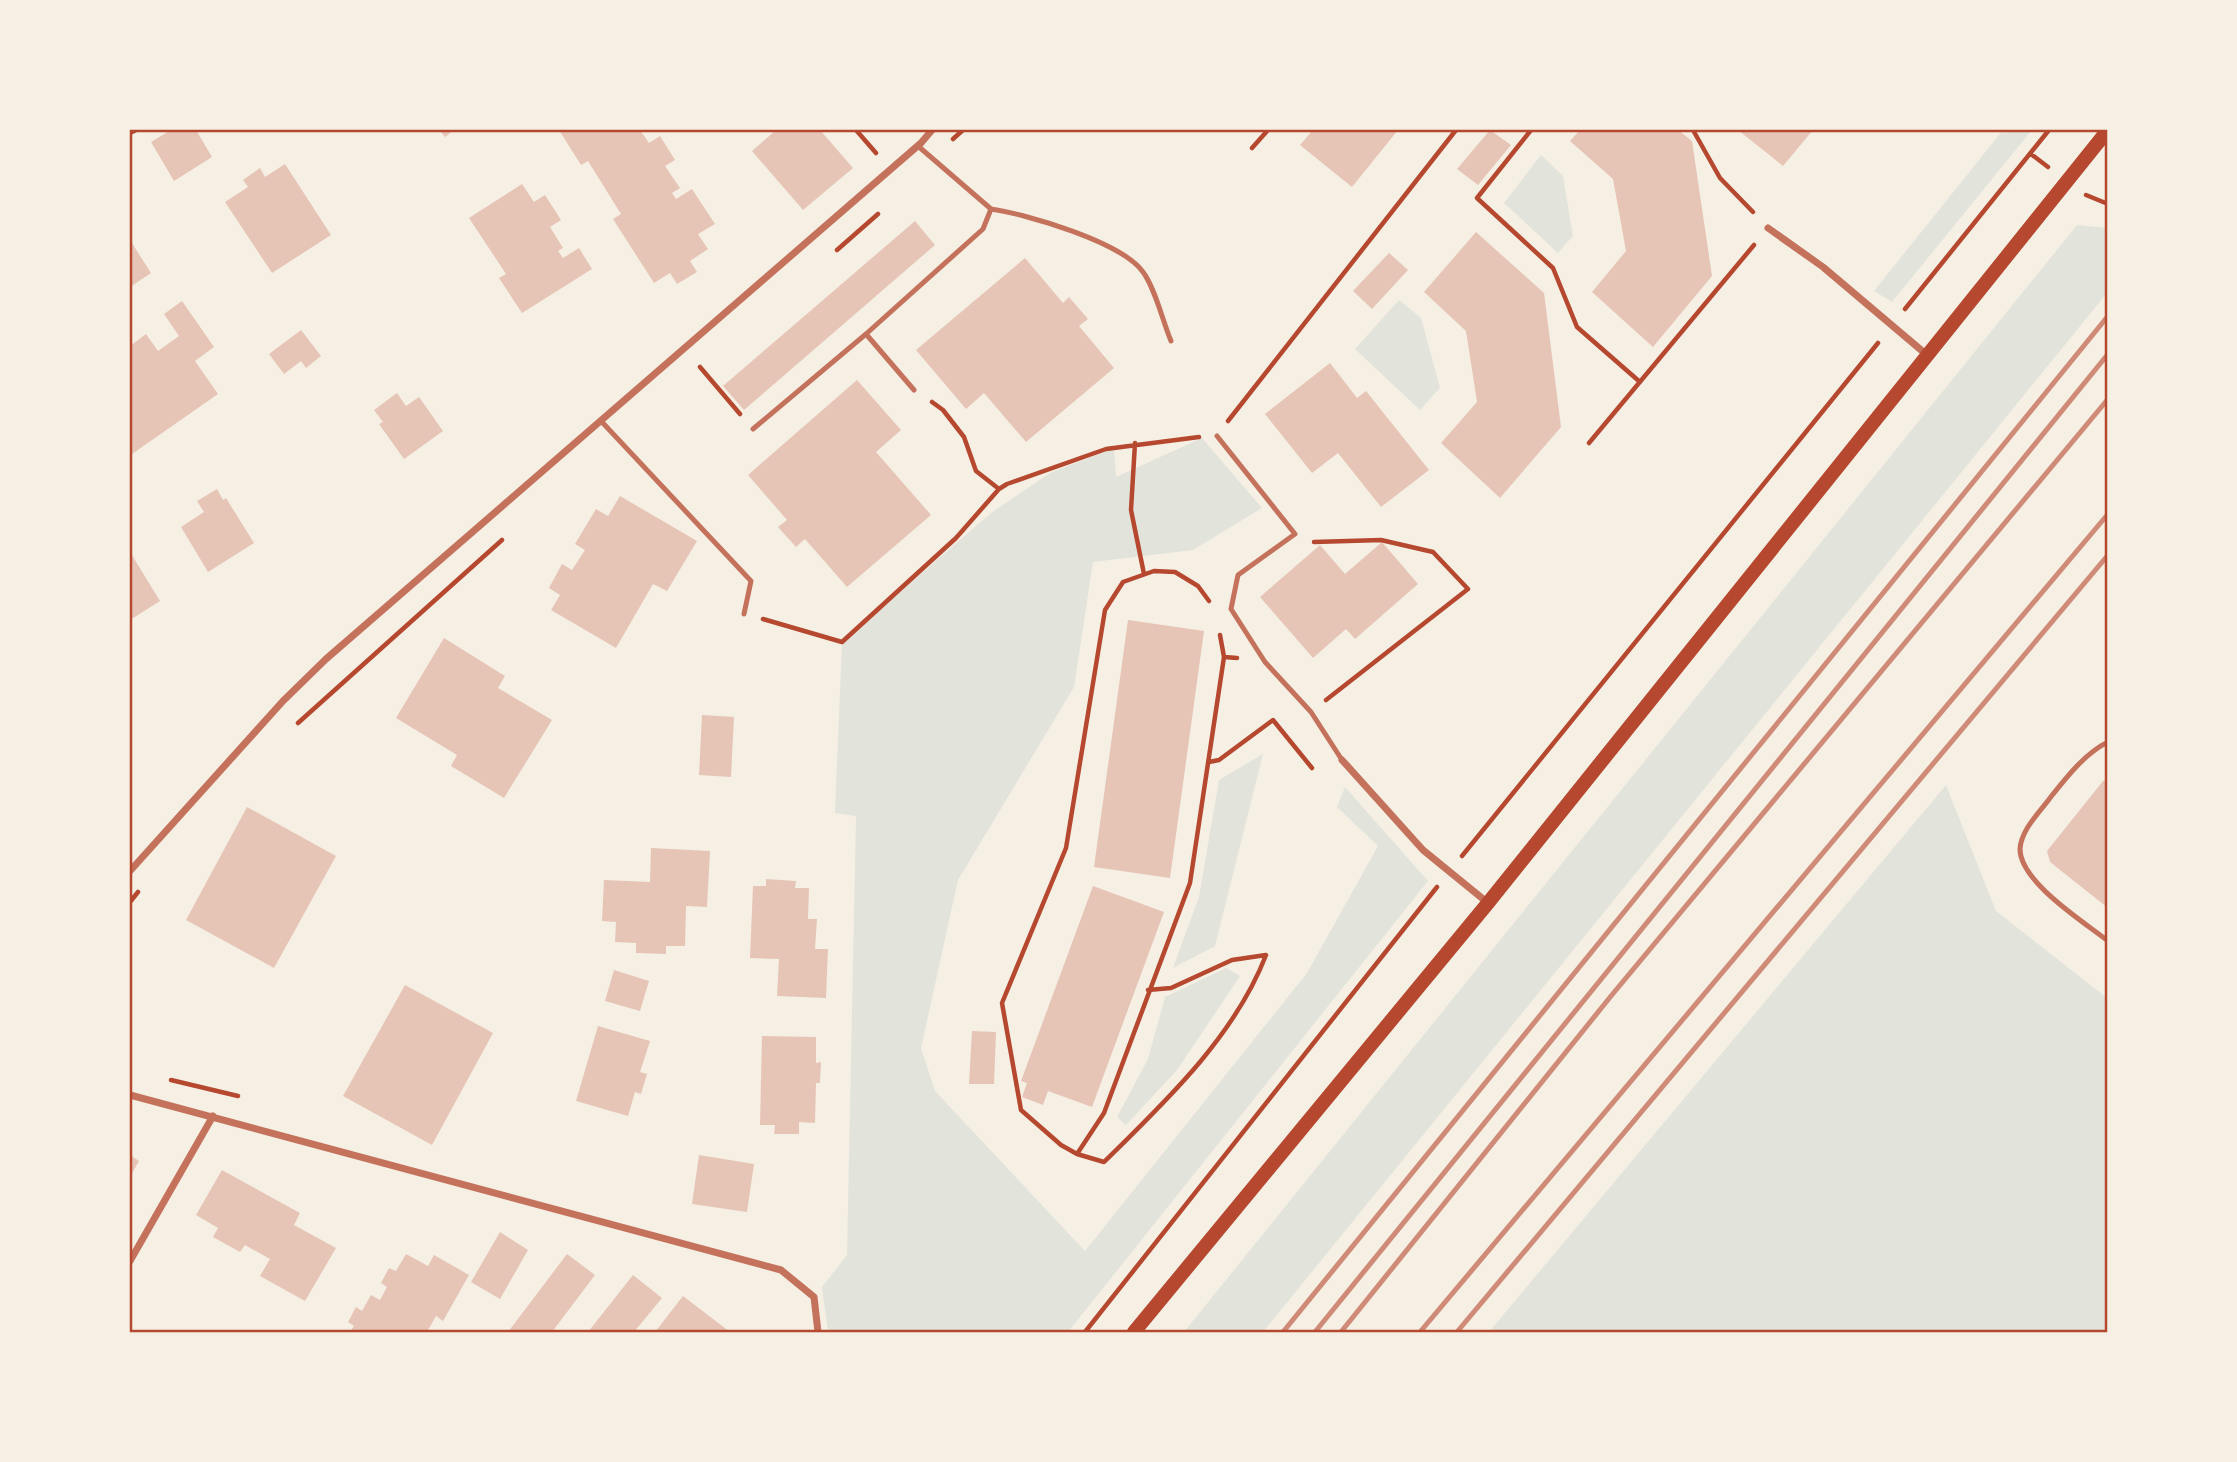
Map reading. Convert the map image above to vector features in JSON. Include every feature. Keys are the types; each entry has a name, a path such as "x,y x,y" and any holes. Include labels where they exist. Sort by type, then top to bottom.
{"main road":[{"path":"1134,1332 1488,904 2108,130"}],"street":[{"path":"130,871 282,701 918,146 932,130"},
{"path":"1769,228 1823,267 1927,355"},
{"path":"1342,760 1423,850 1488,904"},
{"path":"130,1095 781,1270 814,1297 818,1332"},
{"path":"130,1261 213,1116"}],"lane":[{"path":"918,146 991,209 1020,214 1097,242 1143,271 1171,341"},
{"path":"753,429 866,334 982,229 991,209"},
{"path":"866,334 914,390"},
{"path":"601,421 751,581 744,614"},
{"path":"1217,436 1294,534 1238,575 1231,609 1265,662 1311,712 1342,760"},
{"path":"2108,743 2098,747 2061,784 2025,831 2020,850 2027,870 2047,893 2108,941"}],"path":[{"path":"130,133 136,130"},
{"path":"932,160 963,130"},
{"path":"1252,148 1268,130"},
{"path":"744,614 842,642 956,538 999,489 1106,449 1135,443 1217,436 1456,130"},
{"path":"1531,130 1477,198 1553,268 1577,327 1640,382"},
{"path":"1589,443 1769,228 1720,178 1693,130"},
{"path":"1085,1332 1448,872 2049,130"},
{"path":"831,255 887,205"},
{"path":"690,376 710,358"},
{"path":"700,367 753,429"},
{"path":"914,390 943,410 964,438 976,471 999,489"},
{"path":"1135,443 1131,510 1144,574"},
{"path":"1294,534 1307,542 1381,540 1433,552 1468,589 1311,712"},
{"path":"290,731 505,538"},
{"path":"1148,990 1171,988 1232,960 1266,955 1255,984 1163,1104 1104,1162 1077,1154 1061,1145 1021,1110 1002,1003 1066,848 1105,610 1123,582 1154,571 1175,572 1198,586 1216,609"},
{"path":"1077,1154 1104,1112 1190,883 1224,657 1220,633"},
{"path":"1224,657 1265,662"},
{"path":"1209,762 1219,760 1273,720 1312,768"},
{"path":"130,902 139,892"},
{"path":"166,1078 239,1096"}],"shaded area":[{"path":"2003,130 2032,130 1892,302 1874,291"},
{"path":"1541,155 1563,176 1573,236 1558,253 1504,203"},
{"path":"2077,225 2107,228 2107,293 1263,1332 1184,1332"},
{"path":"1399,300 1421,318 1440,388 1420,410 1355,349"},
{"path":"1202,438 1262,508 1193,550 1093,562 1074,687 958,880 921,1048 935,1091 1085,1251 1307,973 1378,846 1337,807 1345,787 1428,881 1068,1332 828,1332 822,1287 847,1255 856,816 835,813 842,642 991,513 1050,473 1114,448 1116,477"},
{"path":"1263,754 1215,946 1173,968 1199,897 1219,780"},
{"path":"1946,785 1996,911 2107,998 2107,1332 1489,1332"},
{"path":"1226,968 1240,976 1177,1070 1126,1125 1117,1117 1148,1059 1165,997"}],"building":[{"path":"171,130 196,130 212,157 174,181 151,142"},
{"path":"439,130 454,130 445,137"},
{"path":"559,130 640,130 649,143 660,136 675,160 665,166 680,188 672,193 676,199 692,189 715,224 698,234 708,249 690,261 697,272 677,284 670,273 654,283 613,219 621,214 588,161 581,165"},
{"path":"776,130 820,130 853,168 803,210 752,151"},
{"path":"1313,130 1398,130 1352,187 1300,145"},
{"path":"1490,130 1511,145 1478,185 1457,169"},
{"path":"1580,130 1678,130 1692,141 1712,276 1653,347 1592,292 1626,251 1613,179 1570,141"},
{"path":"1738,130 1813,130 1783,166"},
{"path":"285,164 331,235 272,273 225,202 248,187 243,180 260,168 265,177"},
{"path":"522,184 534,202 545,195 561,220 550,227 563,248 558,251 563,258 579,248 592,269 522,313 499,278 506,274 469,218"},
{"path":"915,221 935,245 744,410 723,386"},
{"path":"1476,232 1544,293 1561,427 1500,498 1441,443 1477,402 1466,331 1424,292"},
{"path":"130,240 151,273 130,287"},
{"path":"1389,253 1408,270 1372,309 1353,291"},
{"path":"1025,258 1063,303 1069,297 1088,319 1079,326 1114,368 1026,442 984,393 966,409 916,350"},
{"path":"182,301 214,347 195,361 218,394 132,454 130,346 146,334 158,351 179,336 164,314"},
{"path":"301,330 321,356 306,368 301,361 284,374 269,354"},
{"path":"1330,363 1357,398 1366,391 1429,470 1381,507 1338,453 1312,473 1265,414"},
{"path":"857,380 901,430 876,452 931,515 847,587 805,539 796,547 778,527 787,520 748,475"},
{"path":"397,393 406,406 419,397 443,431 404,459 379,424 383,422 374,410"},
{"path":"217,489 223,500 226,498 254,543 208,572 181,527 204,512 197,501"},
{"path":"620,496 697,541 667,591 653,584 616,648 551,610 560,595 549,588 562,564 572,570 585,550 575,544 596,509 608,516"},
{"path":"1382,542 1418,584 1355,639 1346,629 1313,658 1260,597 1320,545 1345,574"},
{"path":"130,552 160,601 130,620"},
{"path":"1128,620 1204,631 1170,878 1094,867"},
{"path":"444,638 505,676 498,688 552,720 504,798 451,766 457,755 396,718"},
{"path":"702,715 734,717 731,777 699,775"},
{"path":"2108,780 2108,908 2050,862 2047,851 2103,781"},
{"path":"247,807 336,856 274,968 186,920"},
{"path":"651,848 710,851 707,907 686,906 685,946 666,946 666,954 636,953 636,943 615,942 616,922 602,921 604,880 650,882"},
{"path":"766,879 796,881 795,888 809,888 808,919 817,919 815,949 828,949 826,998 777,996 779,959 750,958 753,886 766,886"},
{"path":"1093,886 1164,912 1092,1107 1048,1091 1043,1105 1022,1097 1027,1083 1021,1081"},
{"path":"614,970 649,981 640,1011 605,1001"},
{"path":"405,985 493,1033 432,1145 343,1096"},
{"path":"598,1026 650,1041 640,1072 647,1074 641,1094 635,1092 628,1116 576,1101"},
{"path":"972,1031 996,1032 994,1084 969,1084"},
{"path":"762,1036 816,1037 816,1063 821,1062 820,1083 816,1083 815,1123 799,1122 799,1134 774,1134 775,1125 760,1125"},
{"path":"130,1155 139,1161 130,1177"},
{"path":"699,1155 754,1164 747,1212 692,1204"},
{"path":"222,1170 300,1213 294,1225 336,1248 305,1301 260,1276 270,1259 245,1245 240,1252 213,1237 218,1228 196,1215"},
{"path":"500,1232 528,1250 500,1299 471,1282"},
{"path":"406,1254 428,1266 434,1255 469,1275 443,1321 436,1316 427,1332 350,1332 354,1326 348,1322 356,1307 362,1311 371,1295 380,1300 387,1287 381,1283 389,1268 396,1271"},
{"path":"567,1254 595,1275 552,1332 508,1332"},
{"path":"633,1275 662,1298 634,1332 588,1332"},
{"path":"683,1296 730,1332 655,1332"}],"railway":[{"path":"1283,1332 2108,316"},
{"path":"1315,1332 2108,354"},
{"path":"1341,1332 1611,996 2108,399"},
{"path":"1420,1332 2108,514"},
{"path":"1457,1332 2108,555"}]}
